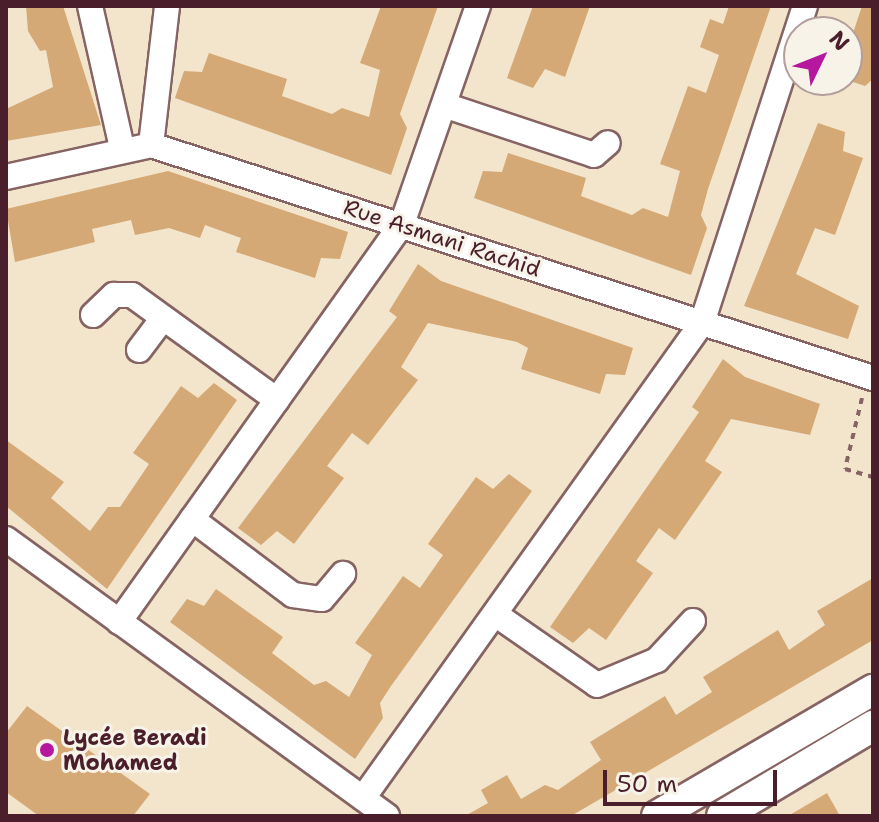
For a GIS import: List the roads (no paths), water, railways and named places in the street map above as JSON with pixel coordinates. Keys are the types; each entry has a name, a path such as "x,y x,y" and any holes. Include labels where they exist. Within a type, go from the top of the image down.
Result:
{"main road":[{"path":"657,816 873,690"},
{"path":"722,816 873,726"}],"street":[{"path":"90,6 122,148"},
{"path":"151,145 167,6"},
{"path":"119,622 402,224 478,6"},
{"path":"363,798 702,323 805,6"},
{"path":"444,105 594,155 608,143"},
{"name":"Rue Asmani Rachid","path":"6,177 122,148 151,145 870,377"},
{"path":"93,315 123,294 163,318 277,400"},
{"path":"139,350 163,318"},
{"path":"192,519 293,595 322,599 343,574"},
{"path":"6,539 387,816"},
{"path":"495,614 597,685 657,660 693,621"}],"place":[{"name":"Lycée Beradi Mohamed","path":"47,750"}]}
